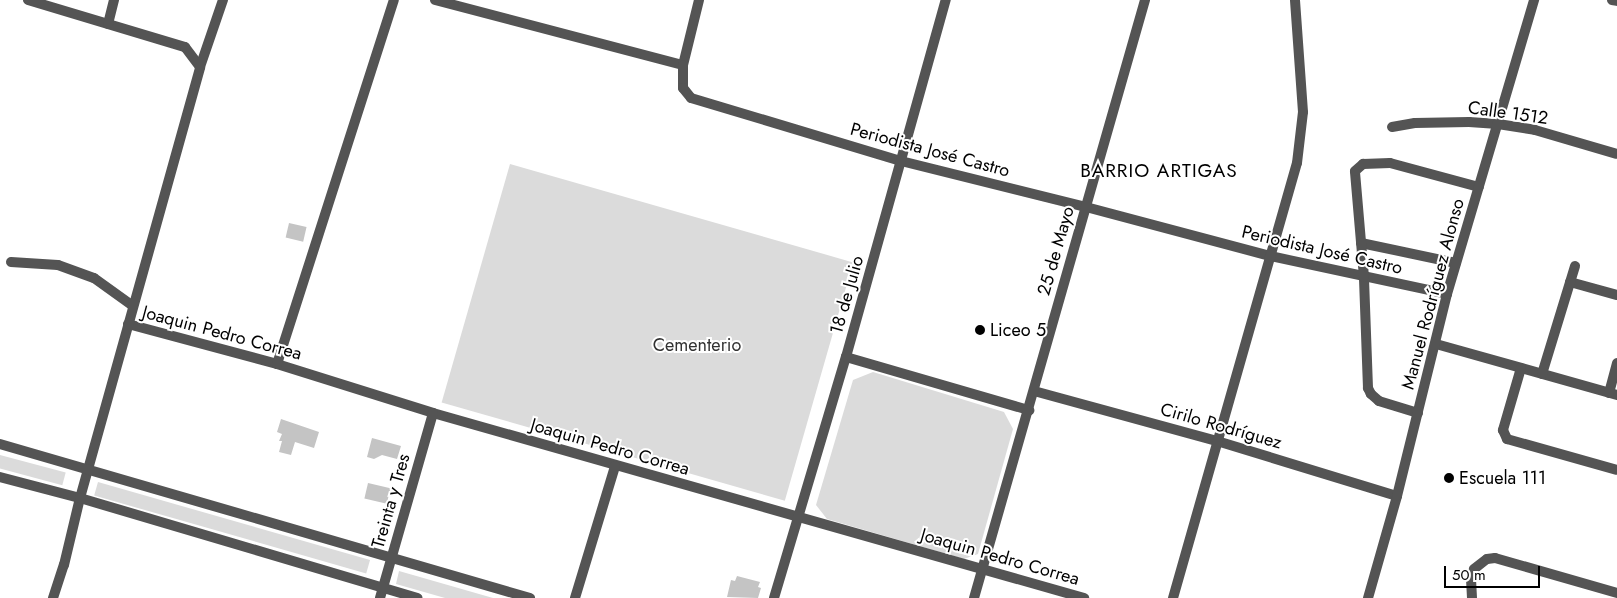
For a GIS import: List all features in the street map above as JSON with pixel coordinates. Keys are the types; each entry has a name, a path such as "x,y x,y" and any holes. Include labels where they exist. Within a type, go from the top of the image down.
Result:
{"street":[{"path":"28,0 185,47 200,67"},
{"path":"108,24 114,0"},
{"path":"53,598 64,565 80,498 90,469 128,324 200,67 223,0"},
{"path":"277,364 394,0"},
{"path":"434,0 683,65"},
{"name":"Periodista José Castro","path":"699,0 683,65 683,88 691,98 901,161 1086,207 1270,256 1447,294"},
{"name":"18 de Julio","path":"774,598 846,356 946,0"},
{"name":"25 de Mayo","path":"974,598 1145,0"},
{"path":"1173,598 1270,256 1290,193 1302,136 1303,112 1295,0"},
{"name":"Manuel Rodríguez Alonso","path":"1368,598 1397,496 1447,294 1534,0"},
{"path":"1612,0 1617,1"},
{"name":"Calle 1512","path":"1392,127 1415,123 1469,122 1498,124 1535,130 1617,154"},
{"path":"1418,413 1379,401 1371,394 1368,388 1364,277 1355,171 1363,164 1390,163 1479,186"},
{"path":"1361,243 1456,263"},
{"name":"Joaquin Pedro Correa","path":"11,262 58,265 67,268 94,278 133,306"},
{"path":"1542,374 1575,266"},
{"path":"1570,282 1617,295"},
{"name":"Joaquin Pedro Correa","path":"128,324 277,364 433,414 1084,598"},
{"path":"1436,344 1613,394 1617,363"},
{"path":"846,356 1029,410"},
{"path":"1521,368 1503,430 1507,439 1617,470"},
{"name":"Cirilo Rodríguez","path":"1034,391 1218,441 1397,496"},
{"name":"Treinta y Tres","path":"382,593 433,414"},
{"path":"0,444 530,598"},
{"path":"575,598 615,466"},
{"path":"0,477 80,498 382,593 417,598"},
{"path":"1472,598 1470,578 1474,569 1488,559 1504,560 1617,593"}],"green space":[{"name":"Cementerio","path":"510,164 853,262 785,501 442,402"},
{"path":"873,372 1004,412 1013,429 978,554 964,559 827,519 816,505 853,380"},
{"path":"0,455 66,473 62,485 0,468"},
{"path":"98,482 370,560 366,573 94,495"},
{"path":"399,571 493,598 445,598 396,584"}],"building":[{"path":"289,223 307,227 303,242 286,238"},
{"path":"220,332 232,335 230,341 219,338"},
{"path":"281,419 319,432 314,448 295,442 291,455 279,452 282,441 279,441 282,434 277,432"},
{"path":"372,438 401,446 397,459 382,455 374,459 367,457"},
{"path":"368,483 390,488 387,504 364,499"},
{"path":"737,576 760,582 758,587 761,588 758,598 727,597 731,580 735,581"}],"place":[{"name":"Liceo 5","path":"980,330"},
{"name":"Escuela 111","path":"1449,478"}],"district":[{"name":"BARRIO ARTIGAS","path":"1159,171"}]}
